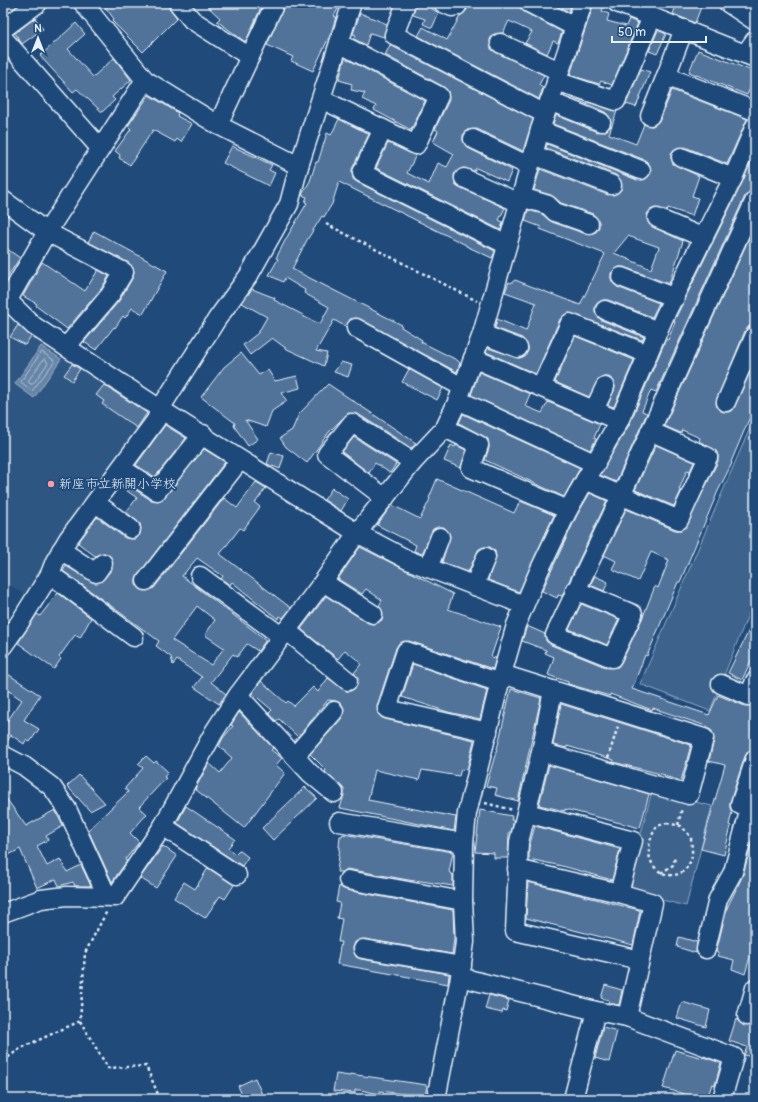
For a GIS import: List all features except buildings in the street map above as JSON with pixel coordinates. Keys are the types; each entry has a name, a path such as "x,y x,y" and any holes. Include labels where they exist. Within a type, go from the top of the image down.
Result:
{"street":[{"path":"3,29 38,3"},
{"path":"83,3 145,80 218,125 299,166"},
{"path":"178,3 192,20 250,57"},
{"path":"218,125 275,3"},
{"path":"3,646 50,574 55,560 61,550 156,420 160,409 217,319 249,275 289,204 299,166 352,3"},
{"path":"406,3 394,35 545,115 641,170"},
{"path":"443,3 452,7 457,6 458,3"},
{"path":"529,3 573,26"},
{"path":"111,896 163,826 214,732 238,695 323,582 357,533 412,462 445,428 460,394 482,334 545,115 573,26 582,3"},
{"path":"617,3 750,56 755,40"},
{"path":"728,3 755,22"},
{"path":"500,42 558,76 616,102 652,17"},
{"path":"650,116 684,29"},
{"path":"3,38 100,148"},
{"path":"321,99 416,145 439,96 339,43"},
{"path":"666,76 755,111"},
{"path":"145,80 5,298 34,326 160,409 203,434 240,460 357,533 408,560 524,605"},
{"path":"545,115 601,122"},
{"path":"436,1099 461,971 465,942 463,901 464,843 467,814 501,679 524,605 568,510 596,464 619,421 658,331 734,178 755,126"},
{"path":"383,129 362,173 507,245"},
{"path":"473,139 532,160 612,185"},
{"path":"680,157 734,178"},
{"path":"464,178 520,200 548,205 555,212 589,224"},
{"path":"3,200 47,232 124,272 110,295 66,347"},
{"path":"575,590 633,614 612,658 554,635 575,590 621,496 755,200"},
{"path":"657,218 704,238"},
{"path":"621,277 675,298"},
{"path":"605,310 658,331"},
{"path":"541,387 570,323 648,354"},
{"path":"356,328 460,394 596,464"},
{"path":"482,334 518,348"},
{"path":"726,402 755,335"},
{"path":"474,358 619,421"},
{"path":"594,410 605,388"},
{"path":"385,498 327,454 352,423 412,462"},
{"path":"445,428 479,445 471,468 568,510"},
{"path":"585,480 679,520 708,458 650,431"},
{"path":"121,468 157,491 203,434"},
{"path":"146,581 240,460"},
{"path":"96,503 131,529"},
{"path":"428,568 440,537"},
{"path":"61,550 96,573 103,563"},
{"path":"474,586 486,557"},
{"path":"50,574 134,637"},
{"path":"200,576 284,633 348,680"},
{"path":"323,582 373,614"},
{"path":"488,732 388,709 406,652 501,679 553,690 704,738 689,795 541,752"},
{"path":"721,684 749,696 754,687"},
{"path":"553,690 541,752 519,842 515,931 640,960"},
{"path":"238,695 310,772 334,793"},
{"path":"295,756 334,711"},
{"path":"3,755 24,766 52,787 67,809 111,896"},
{"path":"706,949 718,899 733,872 753,809 740,805 755,759"},
{"path":"527,813 633,842 619,893"},
{"path":"339,822 464,843"},
{"path":"163,826 237,874"},
{"path":"517,869 619,893 653,903 627,1018"},
{"path":"348,880 463,901"},
{"path":"3,913 41,899 66,896 111,896"},
{"path":"363,949 461,971 596,1011 627,1018 734,1057 722,1099"},
{"path":"747,1016 755,988"},
{"path":"572,1099 596,1011"}],"path":[{"path":"326,224 489,307"},
{"path":"604,770 622,712"},
{"path":"471,800 527,813"},
{"path":"667,823 681,826 691,837 691,860 687,868 680,873 661,874 651,864 648,848 650,838 656,826 667,823"},
{"path":"661,874 673,865 675,858"},
{"path":"111,896 85,953 80,1021 108,1068 146,1066 160,1099"},
{"path":"3,1061 21,1048 80,1021"}],"shaded area":[{"name":"新座市立新開小学校","path":"3,305 150,406 151,414 27,596 3,581"},
{"path":"755,416 755,597 710,711 640,684"},
{"path":"652,791 712,806 686,906 626,891"}],"water":[{"path":"41,346 61,359 34,398 15,384"}],"place":[{"name":"新座市立新開小学校","path":"51,484"}]}
